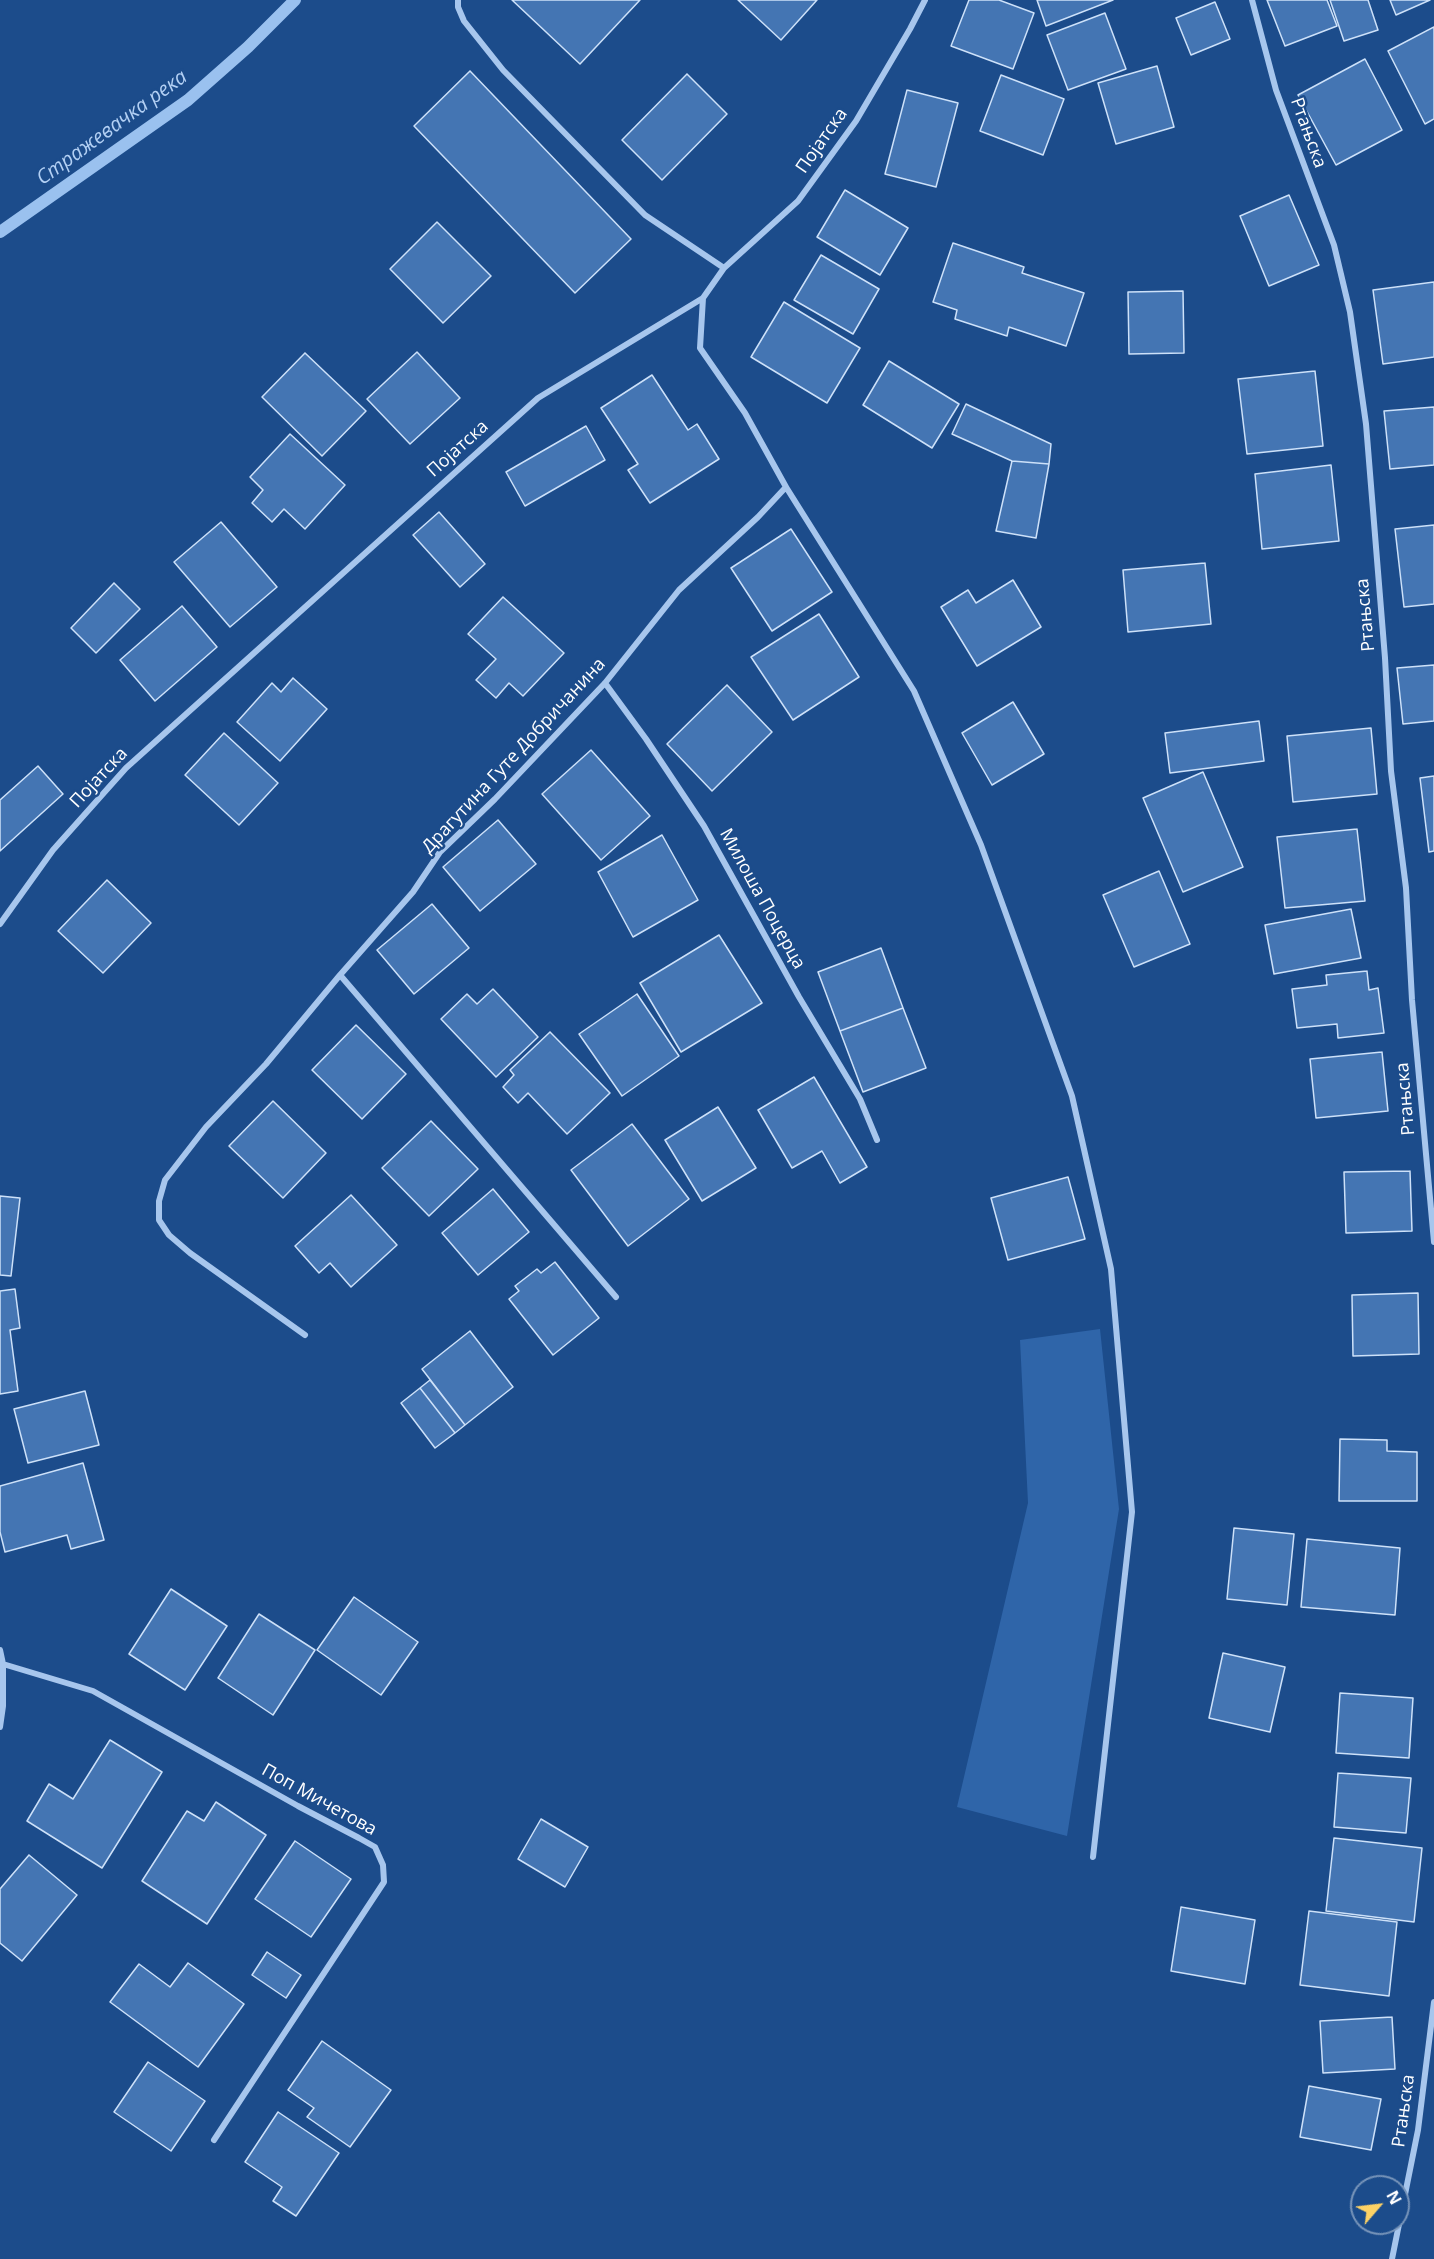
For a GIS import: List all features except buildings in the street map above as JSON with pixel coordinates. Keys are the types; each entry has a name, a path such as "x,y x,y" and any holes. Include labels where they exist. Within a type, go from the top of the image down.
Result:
{"street":[{"path":"459,0 458,7 464,21 502,70 645,215 724,268"},
{"name":"Појатска","path":"0,924 53,850 126,768 538,398 703,298 724,268 798,201 856,121 925,0"},
{"name":"Ртањска","path":"1252,0 1276,90 1334,245 1350,312 1366,424 1385,658 1391,771 1406,888 1412,1000 1434,1242"},
{"path":"703,298 700,348 745,413 786,487 914,692 981,845 1072,1096 1109,1257 1132,1512 1094,1857"},
{"name":"Драгутина Гуте Добричанина","path":"305,1335 190,1253 169,1235 159,1220 159,1201 165,1180 206,1127 266,1064 413,892 440,852 495,799 605,682 679,590 758,517 786,487"},
{"name":"Милоша Поцерца","path":"605,682 704,826 799,997 860,1100 877,1140"},
{"path":"340,975 616,1298"},
{"path":"0,1650 3,1664 3,1706 0,1727"},
{"name":"Поп Мичетова","path":"3,1664 93,1691 375,1847 383,1865 384,1882 214,2140"},
{"name":"Ртањска","path":"1392,2259 1418,2130 1434,2002"}],"shaded area":[{"path":"1100,1329 1119,1509 1067,1836 957,1807 1028,1503 1020,1340"}],"waterway":[{"name":"Стражевачка река","path":"0,232 188,100 248,47 295,0"}]}
